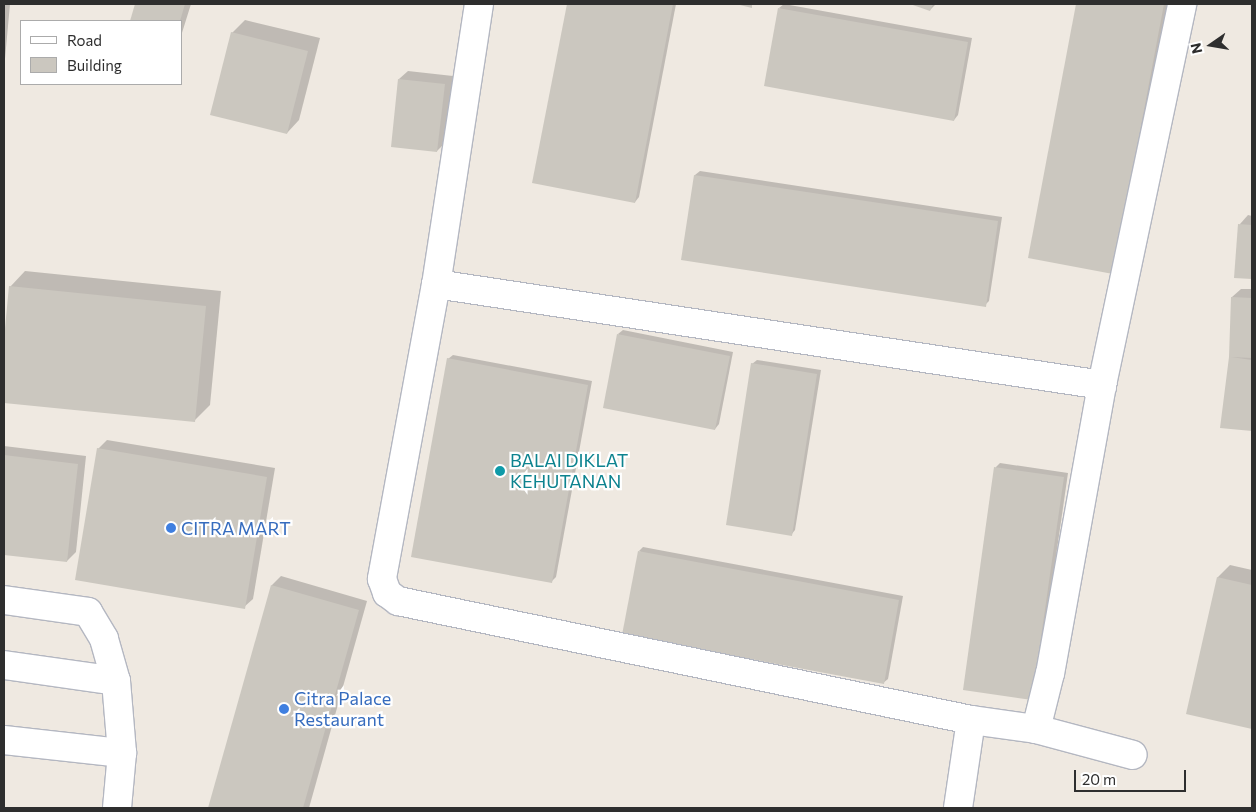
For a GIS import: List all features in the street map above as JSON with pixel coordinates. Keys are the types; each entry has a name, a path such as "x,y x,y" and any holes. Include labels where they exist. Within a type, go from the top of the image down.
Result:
{"lane":[{"path":"479,4 436,284 382,579 387,593 398,601 971,720 1036,729 1133,755"},
{"path":"1036,729 1050,673 1102,385 1182,4"},
{"path":"436,284 1102,385"},
{"path":"4,600 88,612 104,639 116,681 122,753 117,808"},
{"path":"4,665 116,681"},
{"path":"958,808 971,720"},
{"path":"4,740 122,753"}],"building":[{"path":"135,4 185,4 180,20 130,20"},
{"path":"567,4 673,4 635,203 532,183"},
{"path":"736,4 752,4 752,8"},
{"path":"910,4 933,4 930,11"},
{"path":"1076,4 1164,4 1113,274 1028,258"},
{"path":"778,8 968,42 954,121 764,86"},
{"path":"231,32 308,51 287,134 210,115"},
{"path":"398,79 445,84 437,152 391,147"},
{"path":"694,175 998,221 986,307 681,260"},
{"path":"1238,224 1252,225 1252,279 1234,278"},
{"path":"9,286 206,306 195,422 4,403 4,339"},
{"path":"1231,297 1252,298 1252,358 1231,357 1252,360 1252,431 1220,428 1229,357"},
{"name":"BALAI DIKLAT KEHUTANAN","path":"617,334 730,356 715,430 603,408"},
{"name":"BALAI DIKLAT KEHUTANAN","path":"447,358 588,385 552,583 411,557"},
{"path":"751,363 817,374 792,536 726,525"},
{"name":"CITRA MART","path":"97,448 267,477 245,609 75,580"},
{"path":"4,455 78,464 67,562 4,555"},
{"path":"994,467 1064,477 1032,700 963,690"},
{"path":"638,551 899,600 884,684 622,635"},
{"path":"1217,577 1252,585 1252,729 1186,714"},
{"name":"Citra Palace Restaurant","path":"271,585 359,610 303,808 208,808"}],"place":[{"name":"BALAI DIKLAT KEHUTANAN","path":"500,471"},
{"name":"CITRA MART","path":"171,528"},
{"name":"Citra Palace Restaurant","path":"284,709"}]}
